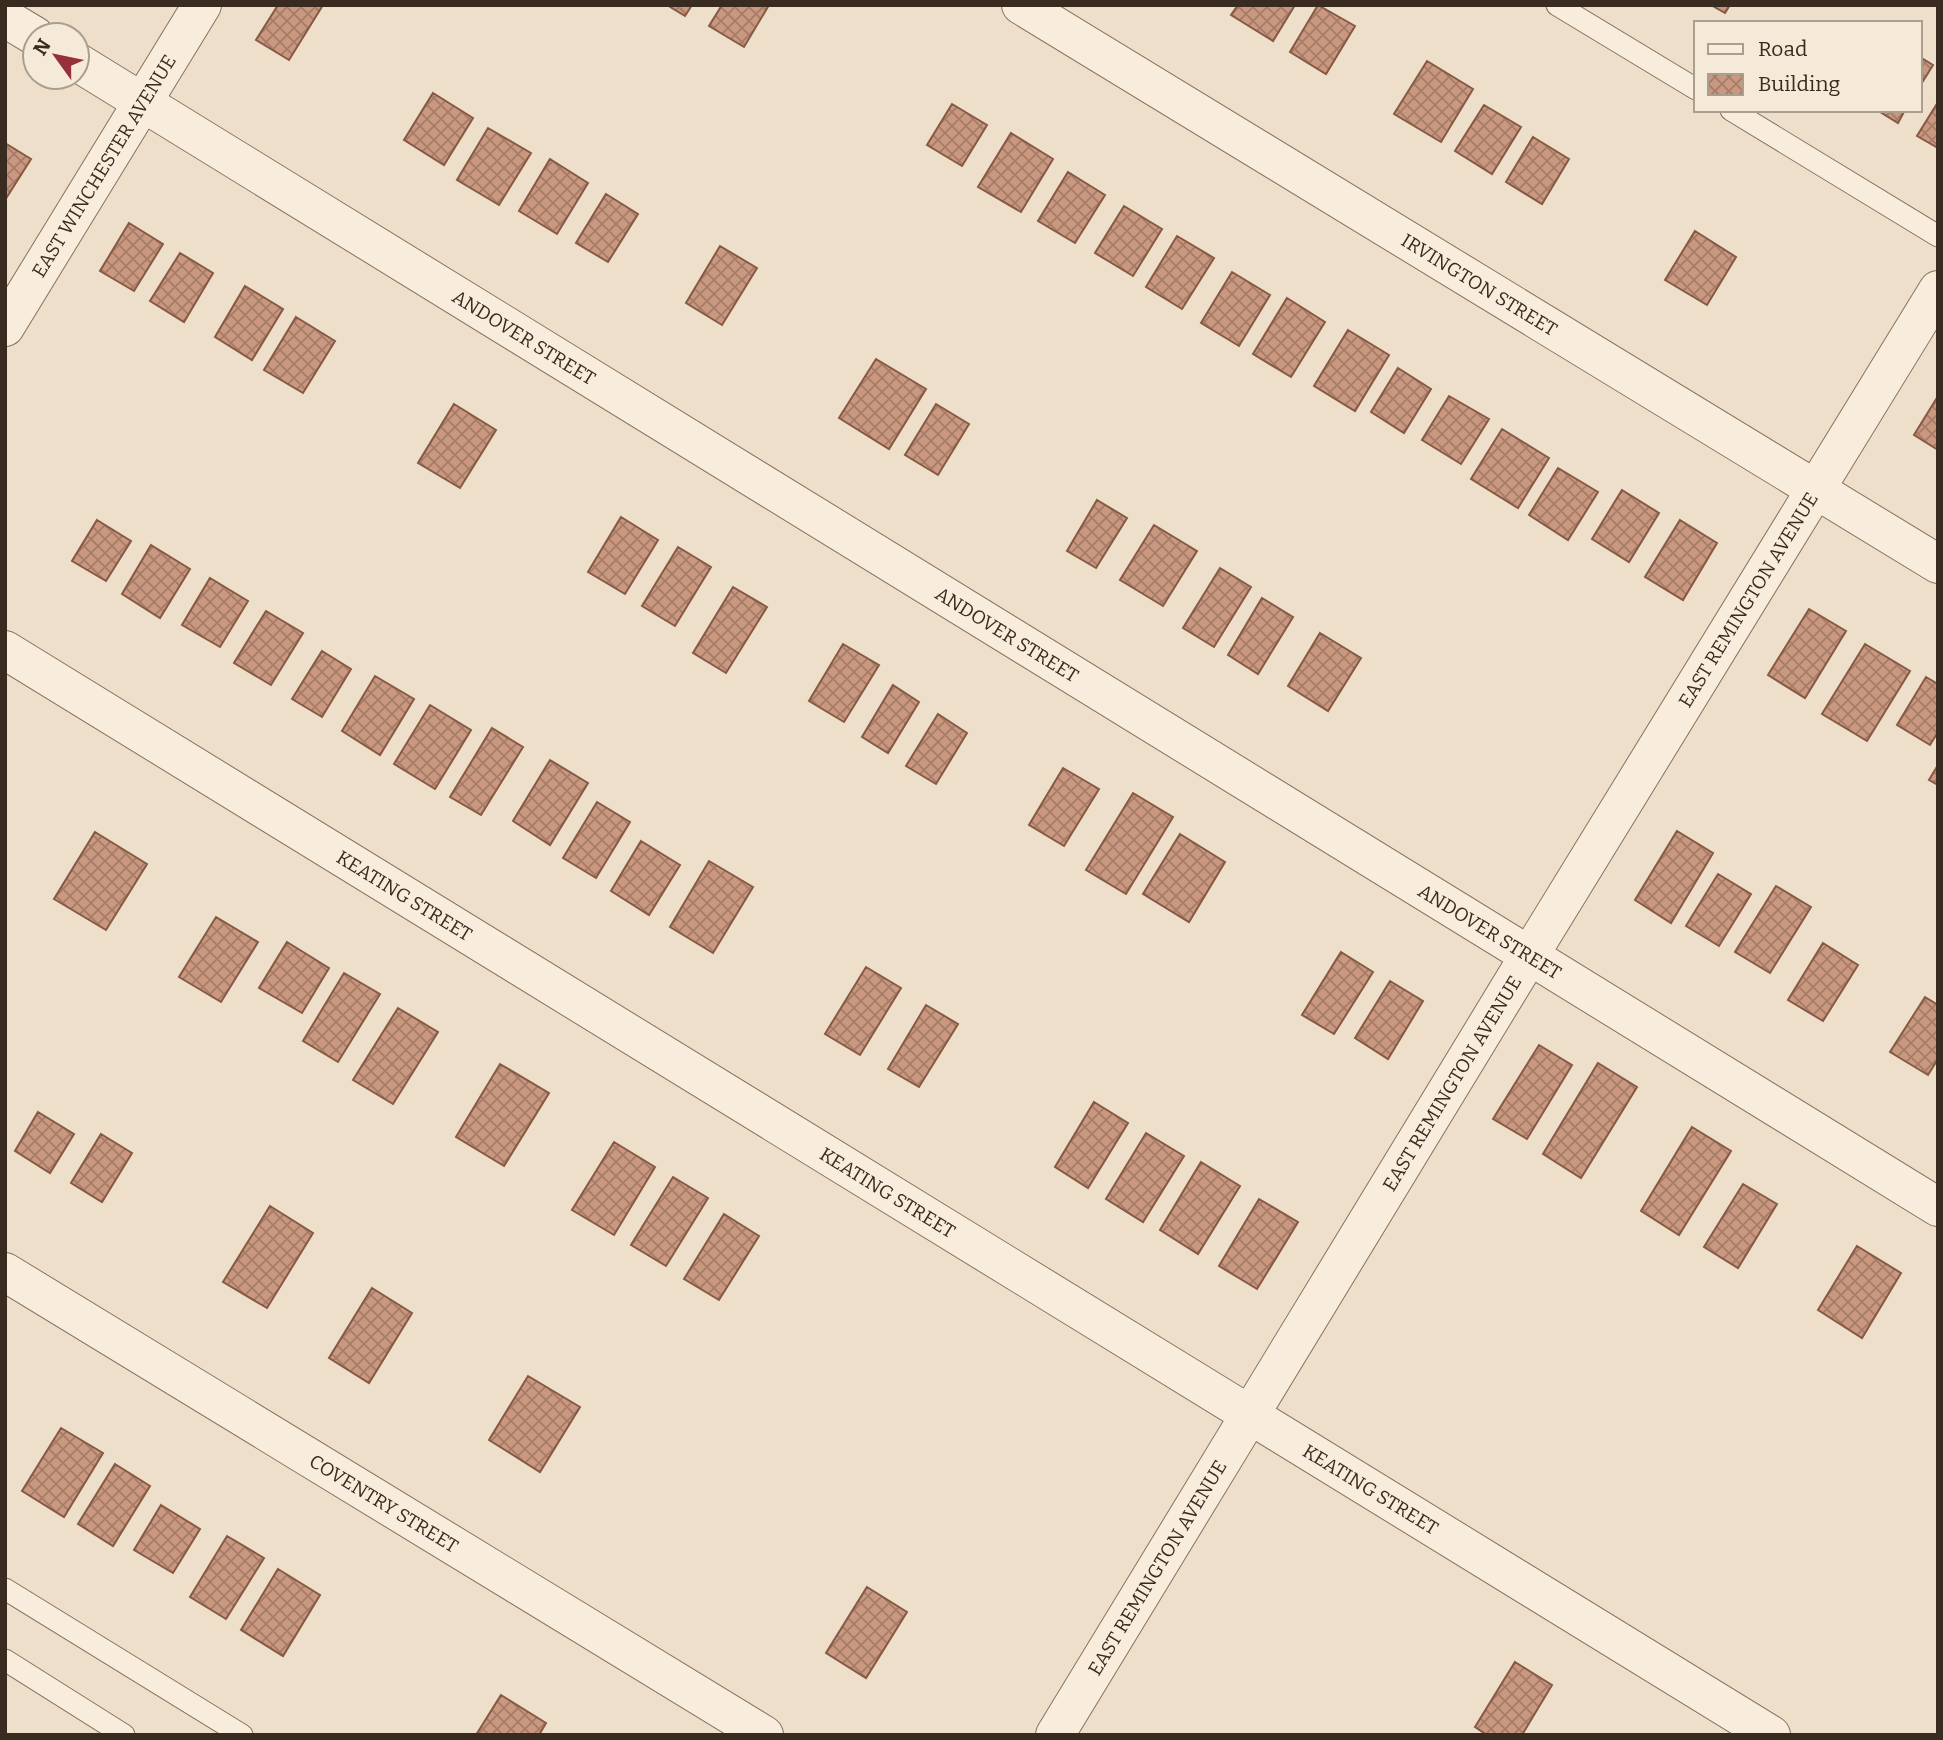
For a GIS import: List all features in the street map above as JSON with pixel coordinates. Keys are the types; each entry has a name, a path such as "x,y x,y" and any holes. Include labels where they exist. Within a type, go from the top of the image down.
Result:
{"street":[{"name":"EAST WINCHESTER AVENUE","path":"5,327 202,5"},
{"name":"IRVINGTON STREET","path":"1021,5 1938,564"},
{"path":"5,18 21,28"},
{"name":"ANDOVER STREET","path":"91,70 1938,1207"},
{"name":"EAST REMINGTON AVENUE","path":"1055,1735 1938,290"},
{"name":"KEATING STREET","path":"5,650 1771,1735"},
{"name":"COVENTRY STREET","path":"5,1272 764,1735"}],"lane":[{"path":"1557,5 1694,88"},
{"path":"1734,112 1938,236"},
{"path":"5,1590 242,1735"},
{"path":"5,1660 124,1735"}],"building":[{"path":"278,5 323,5 289,60 256,40"},
{"path":"667,5 692,5 685,16"},
{"path":"722,5 769,5 744,47 709,26"},
{"path":"1238,5 1295,5 1273,41 1231,15"},
{"path":"1318,5 1355,26 1326,74 1290,52"},
{"path":"1711,5 1730,5 1725,13"},
{"path":"1922,58 1933,65 1922,83"},
{"path":"1427,61 1473,89 1441,142 1394,114"},
{"path":"433,93 473,118 444,165 404,140"},
{"path":"1938,102 1938,148 1917,136"},
{"path":"952,104 987,125 962,166 927,145"},
{"path":"1484,105 1521,127 1492,174 1455,151"},
{"path":"1880,112 1904,112 1898,123"},
{"path":"488,128 531,153 499,205 457,180"},
{"path":"1011,133 1053,159 1021,212 978,187"},
{"path":"1533,137 1569,159 1542,204 1506,182"},
{"path":"5,143 31,159 5,200"},
{"path":"550,159 588,183 557,234 519,211"},
{"path":"1068,172 1105,195 1075,243 1038,221"},
{"path":"606,194 638,214 608,262 576,243"},
{"path":"1124,206 1162,229 1133,276 1095,253"},
{"path":"129,223 163,244 134,291 100,271"},
{"path":"1695,231 1736,257 1707,305 1665,280"},
{"path":"1177,236 1214,258 1182,309 1146,287"},
{"path":"720,246 757,268 722,325 686,303"},
{"path":"180,253 213,273 184,322 150,301"},
{"path":"1232,272 1270,295 1239,346 1201,323"},
{"path":"245,286 283,309 252,360 215,337"},
{"path":"1287,298 1325,322 1291,377 1253,354"},
{"path":"296,317 335,341 303,393 264,370"},
{"path":"1348,330 1389,355 1355,411 1314,386"},
{"path":"876,359 926,389 889,449 839,418"},
{"path":"1398,368 1431,389 1404,433 1371,412"},
{"path":"1449,396 1489,419 1461,464 1422,440"},
{"path":"1938,396 1938,450 1914,435"},
{"path":"454,404 496,430 460,488 418,463"},
{"path":"936,404 969,424 938,475 905,455"},
{"path":"1502,429 1549,458 1518,508 1471,479"},
{"path":"1558,468 1598,492 1568,540 1529,515"},
{"path":"1622,490 1659,513 1629,562 1592,539"},
{"path":"1097,500 1127,518 1096,568 1067,551"},
{"path":"621,517 658,540 625,594 588,572"},
{"path":"97,520 131,541 106,581 72,561"},
{"path":"1680,520 1717,543 1683,600 1645,577"},
{"path":"1154,525 1197,551 1163,606 1120,580"},
{"path":"151,545 190,569 160,618 122,594"},
{"path":"678,547 711,567 675,626 642,606"},
{"path":"1220,568 1251,587 1214,647 1183,628"},
{"path":"210,578 248,601 220,647 182,625"},
{"path":"733,587 767,607 726,673 693,653"},
{"path":"1262,598 1293,617 1258,674 1228,655"},
{"path":"1809,609 1846,631 1805,698 1768,675"},
{"path":"266,611 303,633 271,685 234,663"},
{"path":"1320,633 1361,658 1328,711 1288,686"},
{"path":"843,644 879,665 844,722 809,701"},
{"path":"1865,644 1910,671 1867,741 1822,714"},
{"path":"322,651 351,669 322,717 292,699"},
{"path":"375,676 414,699 380,755 342,731"},
{"path":"1926,677 1938,684 1938,732 1930,745 1897,725"},
{"path":"893,685 919,702 888,753 862,737"},
{"path":"430,705 471,730 435,789 394,764"},
{"path":"938,714 967,733 936,784 906,766"},
{"path":"492,728 523,747 481,815 450,797"},
{"path":"550,760 588,783 550,845 513,821"},
{"path":"1938,765 1938,785 1929,780"},
{"path":"1063,768 1099,789 1064,846 1029,825"},
{"path":"1133,793 1173,817 1126,894 1086,870"},
{"path":"597,802 630,822 596,878 563,858"},
{"path":"1677,831 1713,853 1671,923 1635,900"},
{"path":"95,832 147,864 106,930 54,899"},
{"path":"1180,834 1225,862 1189,922 1143,894"},
{"path":"641,841 680,865 649,915 611,891"},
{"path":"709,861 753,887 713,953 670,927"},
{"path":"1718,874 1751,894 1719,946 1686,926"},
{"path":"1776,886 1811,907 1770,973 1735,952"},
{"path":"216,917 258,942 221,1002 179,977"},
{"path":"287,942 329,968 302,1013 259,988"},
{"path":"1823,943 1858,965 1823,1021 1788,1000"},
{"path":"1341,952 1373,972 1334,1034 1302,1015"},
{"path":"866,967 901,988 860,1055 825,1034"},
{"path":"344,973 380,994 338,1062 303,1041"},
{"path":"1390,981 1423,1001 1388,1059 1355,1038"},
{"path":"1925,997 1938,1005 1938,1059 1928,1075 1890,1052"},
{"path":"926,1005 958,1024 919,1087 888,1069"},
{"path":"398,1008 438,1032 393,1104 353,1080"},
{"path":"1539,1045 1572,1065 1527,1139 1493,1119"},
{"path":"1598,1063 1637,1087 1581,1178 1543,1154"},
{"path":"500,1064 549,1093 504,1166 456,1137"},
{"path":"1094,1102 1128,1123 1088,1188 1055,1167"},
{"path":"38,1112 74,1134 50,1173 15,1151"},
{"path":"1692,1127 1731,1151 1679,1235 1641,1211"},
{"path":"1146,1133 1184,1156 1143,1222 1106,1199"},
{"path":"101,1134 132,1153 102,1202 71,1183"},
{"path":"614,1142 655,1167 614,1235 572,1210"},
{"path":"1201,1162 1240,1186 1198,1254 1160,1230"},
{"path":"673,1177 708,1198 666,1266 631,1245"},
{"path":"1743,1184 1777,1204 1738,1268 1704,1247"},
{"path":"1259,1199 1298,1222 1257,1289 1219,1266"},
{"path":"270,1206 313,1233 267,1308 223,1282"},
{"path":"724,1214 759,1236 719,1300 684,1279"},
{"path":"1857,1246 1901,1273 1862,1338 1818,1310"},
{"path":"372,1288 412,1313 369,1383 329,1358"},
{"path":"528,1376 580,1407 540,1472 489,1440"},
{"path":"61,1428 103,1453 64,1517 22,1491"},
{"path":"115,1464 150,1486 113,1546 78,1524"},
{"path":"161,1505 200,1529 173,1573 134,1550"},
{"path":"227,1536 264,1558 226,1619 190,1597"},
{"path":"278,1569 320,1595 283,1656 241,1630"},
{"path":"867,1587 907,1612 866,1678 826,1653"},
{"path":"1515,1662 1552,1685 1522,1735 1487,1735 1475,1727"},
{"path":"501,1695 546,1723 539,1735 476,1735"}]}
